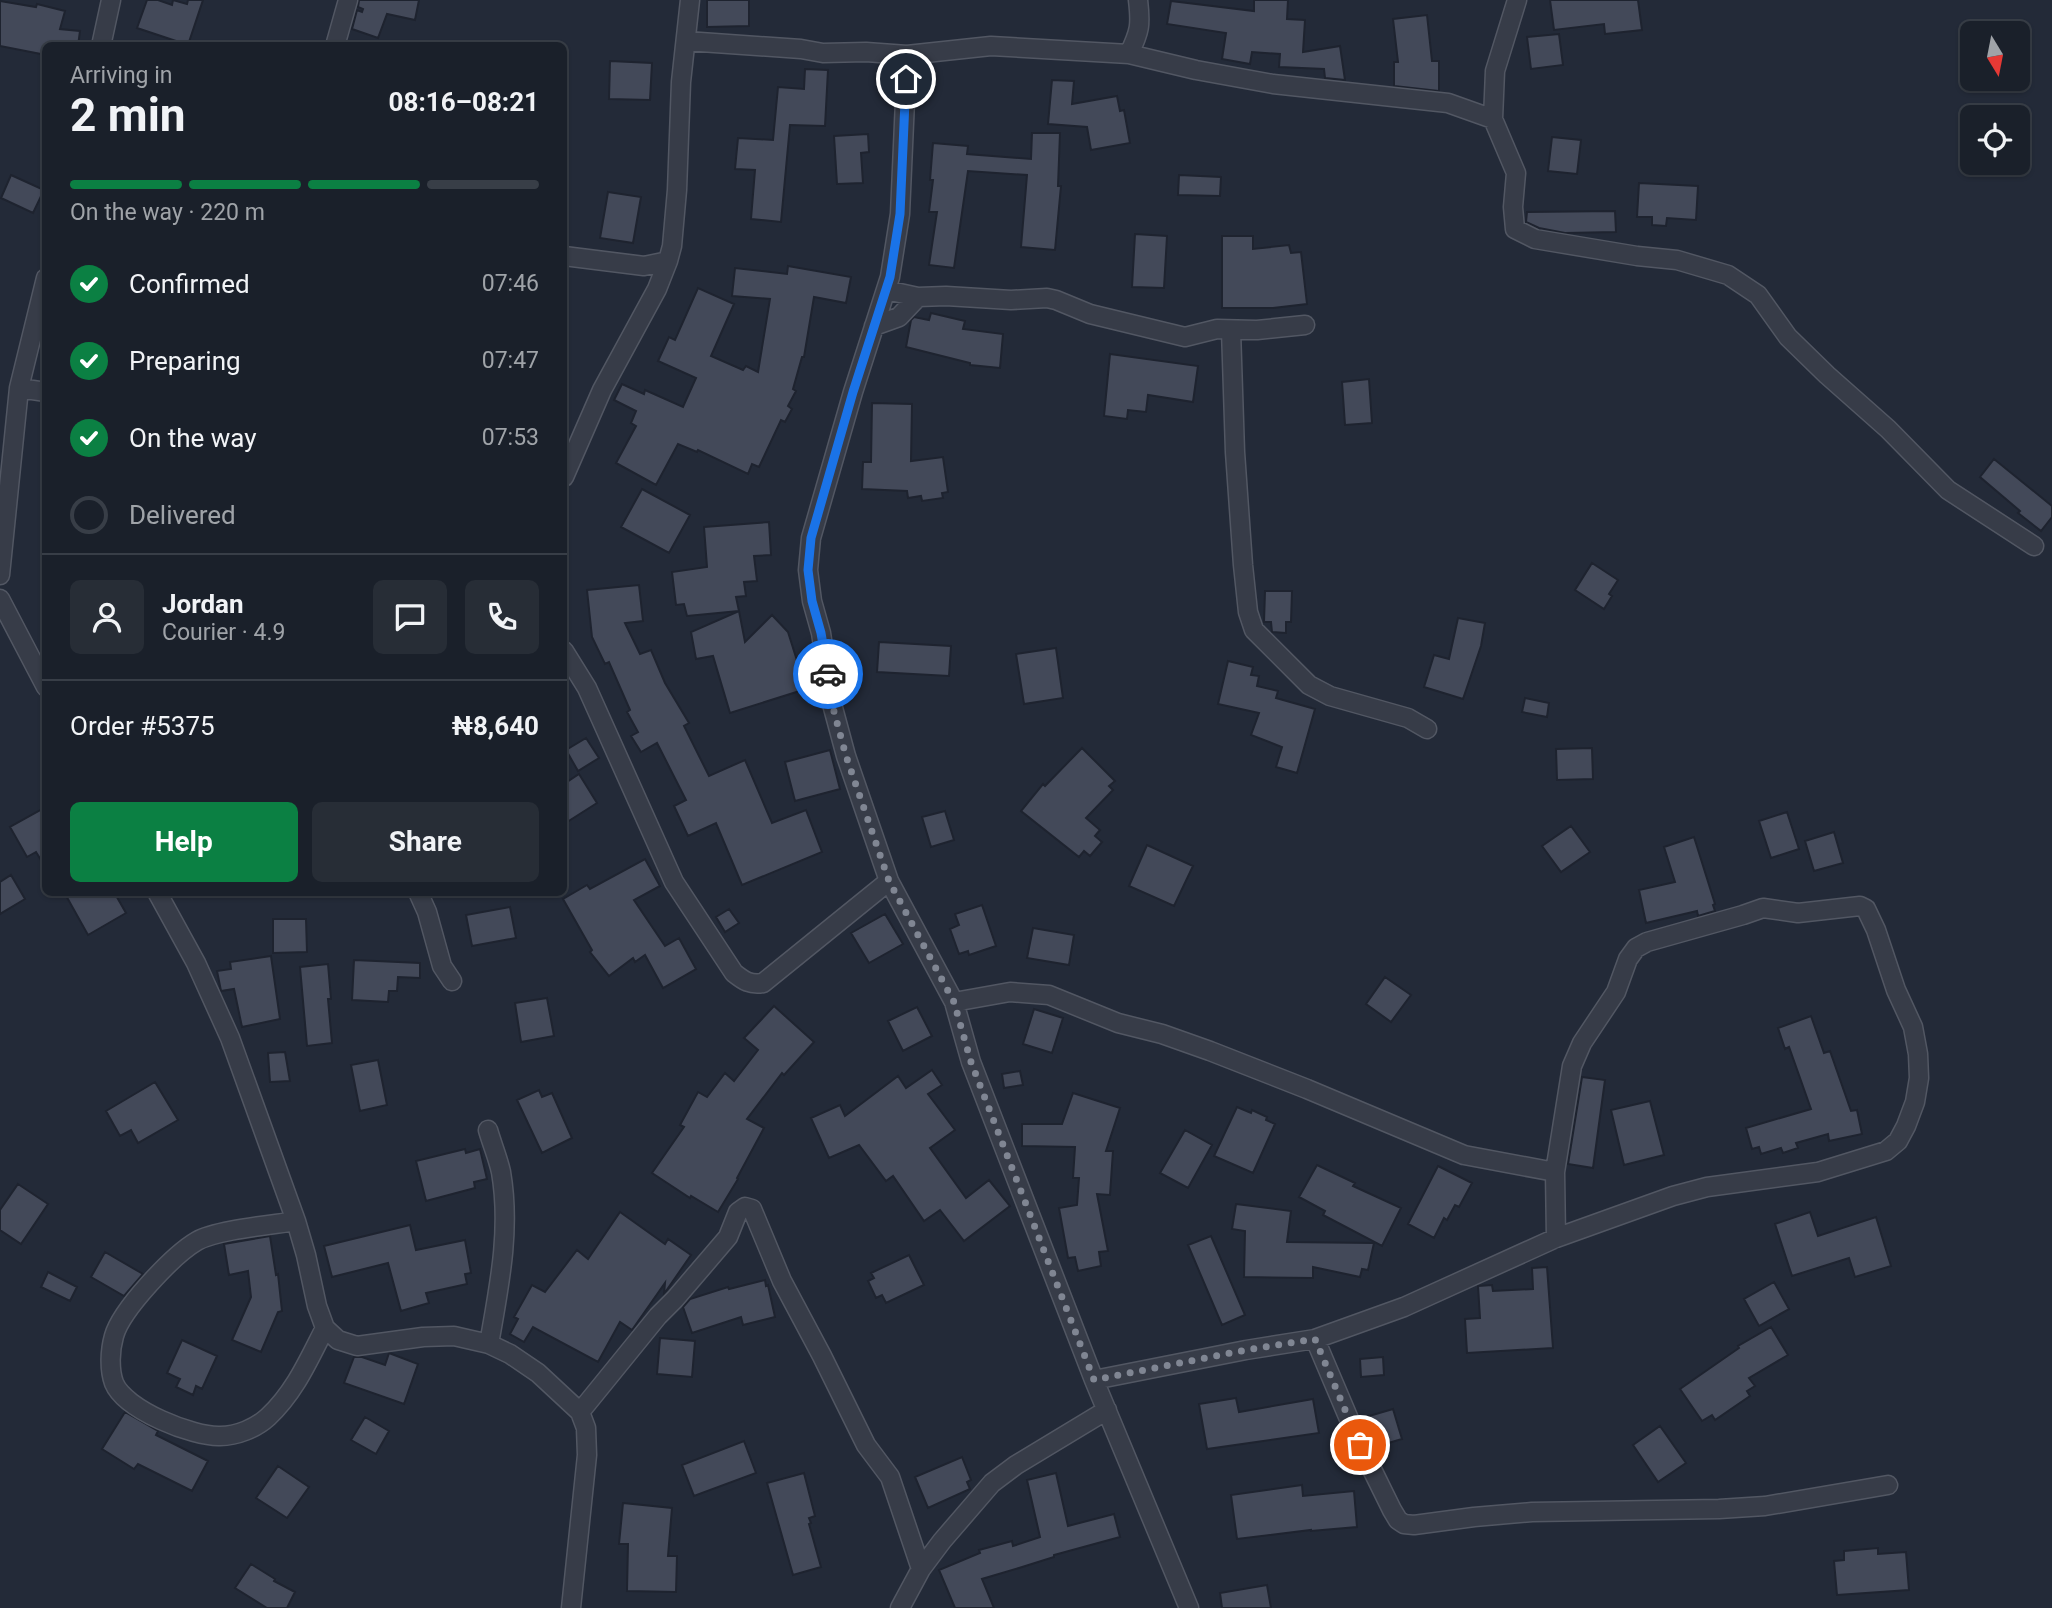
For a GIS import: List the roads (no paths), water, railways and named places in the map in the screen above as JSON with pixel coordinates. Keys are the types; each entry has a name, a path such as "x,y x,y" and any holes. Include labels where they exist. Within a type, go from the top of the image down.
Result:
{"street":[{"path":"102,42 111,0"},
{"path":"336,42 348,0"},
{"path":"567,470 602,390 657,289 672,246 681,82 690,0"},
{"path":"1129,54 1139,34 1138,0"},
{"path":"1517,0 1495,71 1493,120 1516,173 1513,207 1516,229 1535,239 1677,260 1728,275 1758,295 1788,337 1888,429 1948,489 2034,545"},
{"path":"685,41 823,53 907,55 991,46 1129,54 1273,84 1448,103 1493,120"},
{"path":"907,55 900,214 890,277 811,538 808,570 812,601 821,633 832,704 846,756 889,881 954,1002 971,1062 1094,1380 1189,1608"},
{"path":"567,256 644,266 668,261"},
{"path":"644,266 657,289"},
{"path":"886,290 918,297 1011,300 1046,298 1090,314 1185,337 1216,329 1256,330 1305,325"},
{"path":"0,575 19,388 42,294"},
{"path":"874,326 899,317 918,297"},
{"path":"1231,330 1242,565 1248,612 1254,630 1309,685 1330,696 1408,718 1427,729"},
{"path":"19,388 42,391"},
{"path":"0,599 42,679"},
{"path":"567,656 587,688 674,882 734,973 744,982 754,985 763,983 889,881"},
{"path":"158,896 196,963 230,1038 296,1221 325,1328 338,1340 357,1346 423,1337 454,1336 489,1344 538,1373 580,1412 586,1428 587,1455 571,1608"},
{"path":"420,896 442,966 452,981"},
{"path":"1094,1380 1315,1339 1404,1307 1556,1238 1672,1196 1707,1187 1818,1171 1886,1151 1898,1141 1915,1102 1919,1078 1918,1054 1913,1027 1896,990 1866,909 1860,905 1798,913 1758,909 1636,947 1628,959 1616,992 1587,1034 1572,1066 1555,1172 1556,1238"},
{"path":"954,1002 1010,992 1049,995 1118,1023 1162,1034 1210,1051 1464,1155 1555,1172"},
{"path":"488,1130 500,1169 505,1210 504,1255 489,1344"},
{"path":"580,1412 658,1316 728,1237 738,1212 745,1207 752,1209 782,1281 866,1445 890,1478 921,1569"},
{"path":"296,1221 210,1235 197,1241 168,1266 123,1315 114,1335 111,1353 115,1384 137,1408 175,1426 218,1437 242,1433 267,1418 299,1380 325,1328"},
{"path":"1315,1339 1360,1445 1392,1510 1404,1524 1532,1512 1765,1506 1888,1485"},
{"path":"900,1608 921,1569 992,1483 1016,1465 1107,1410"}]}
